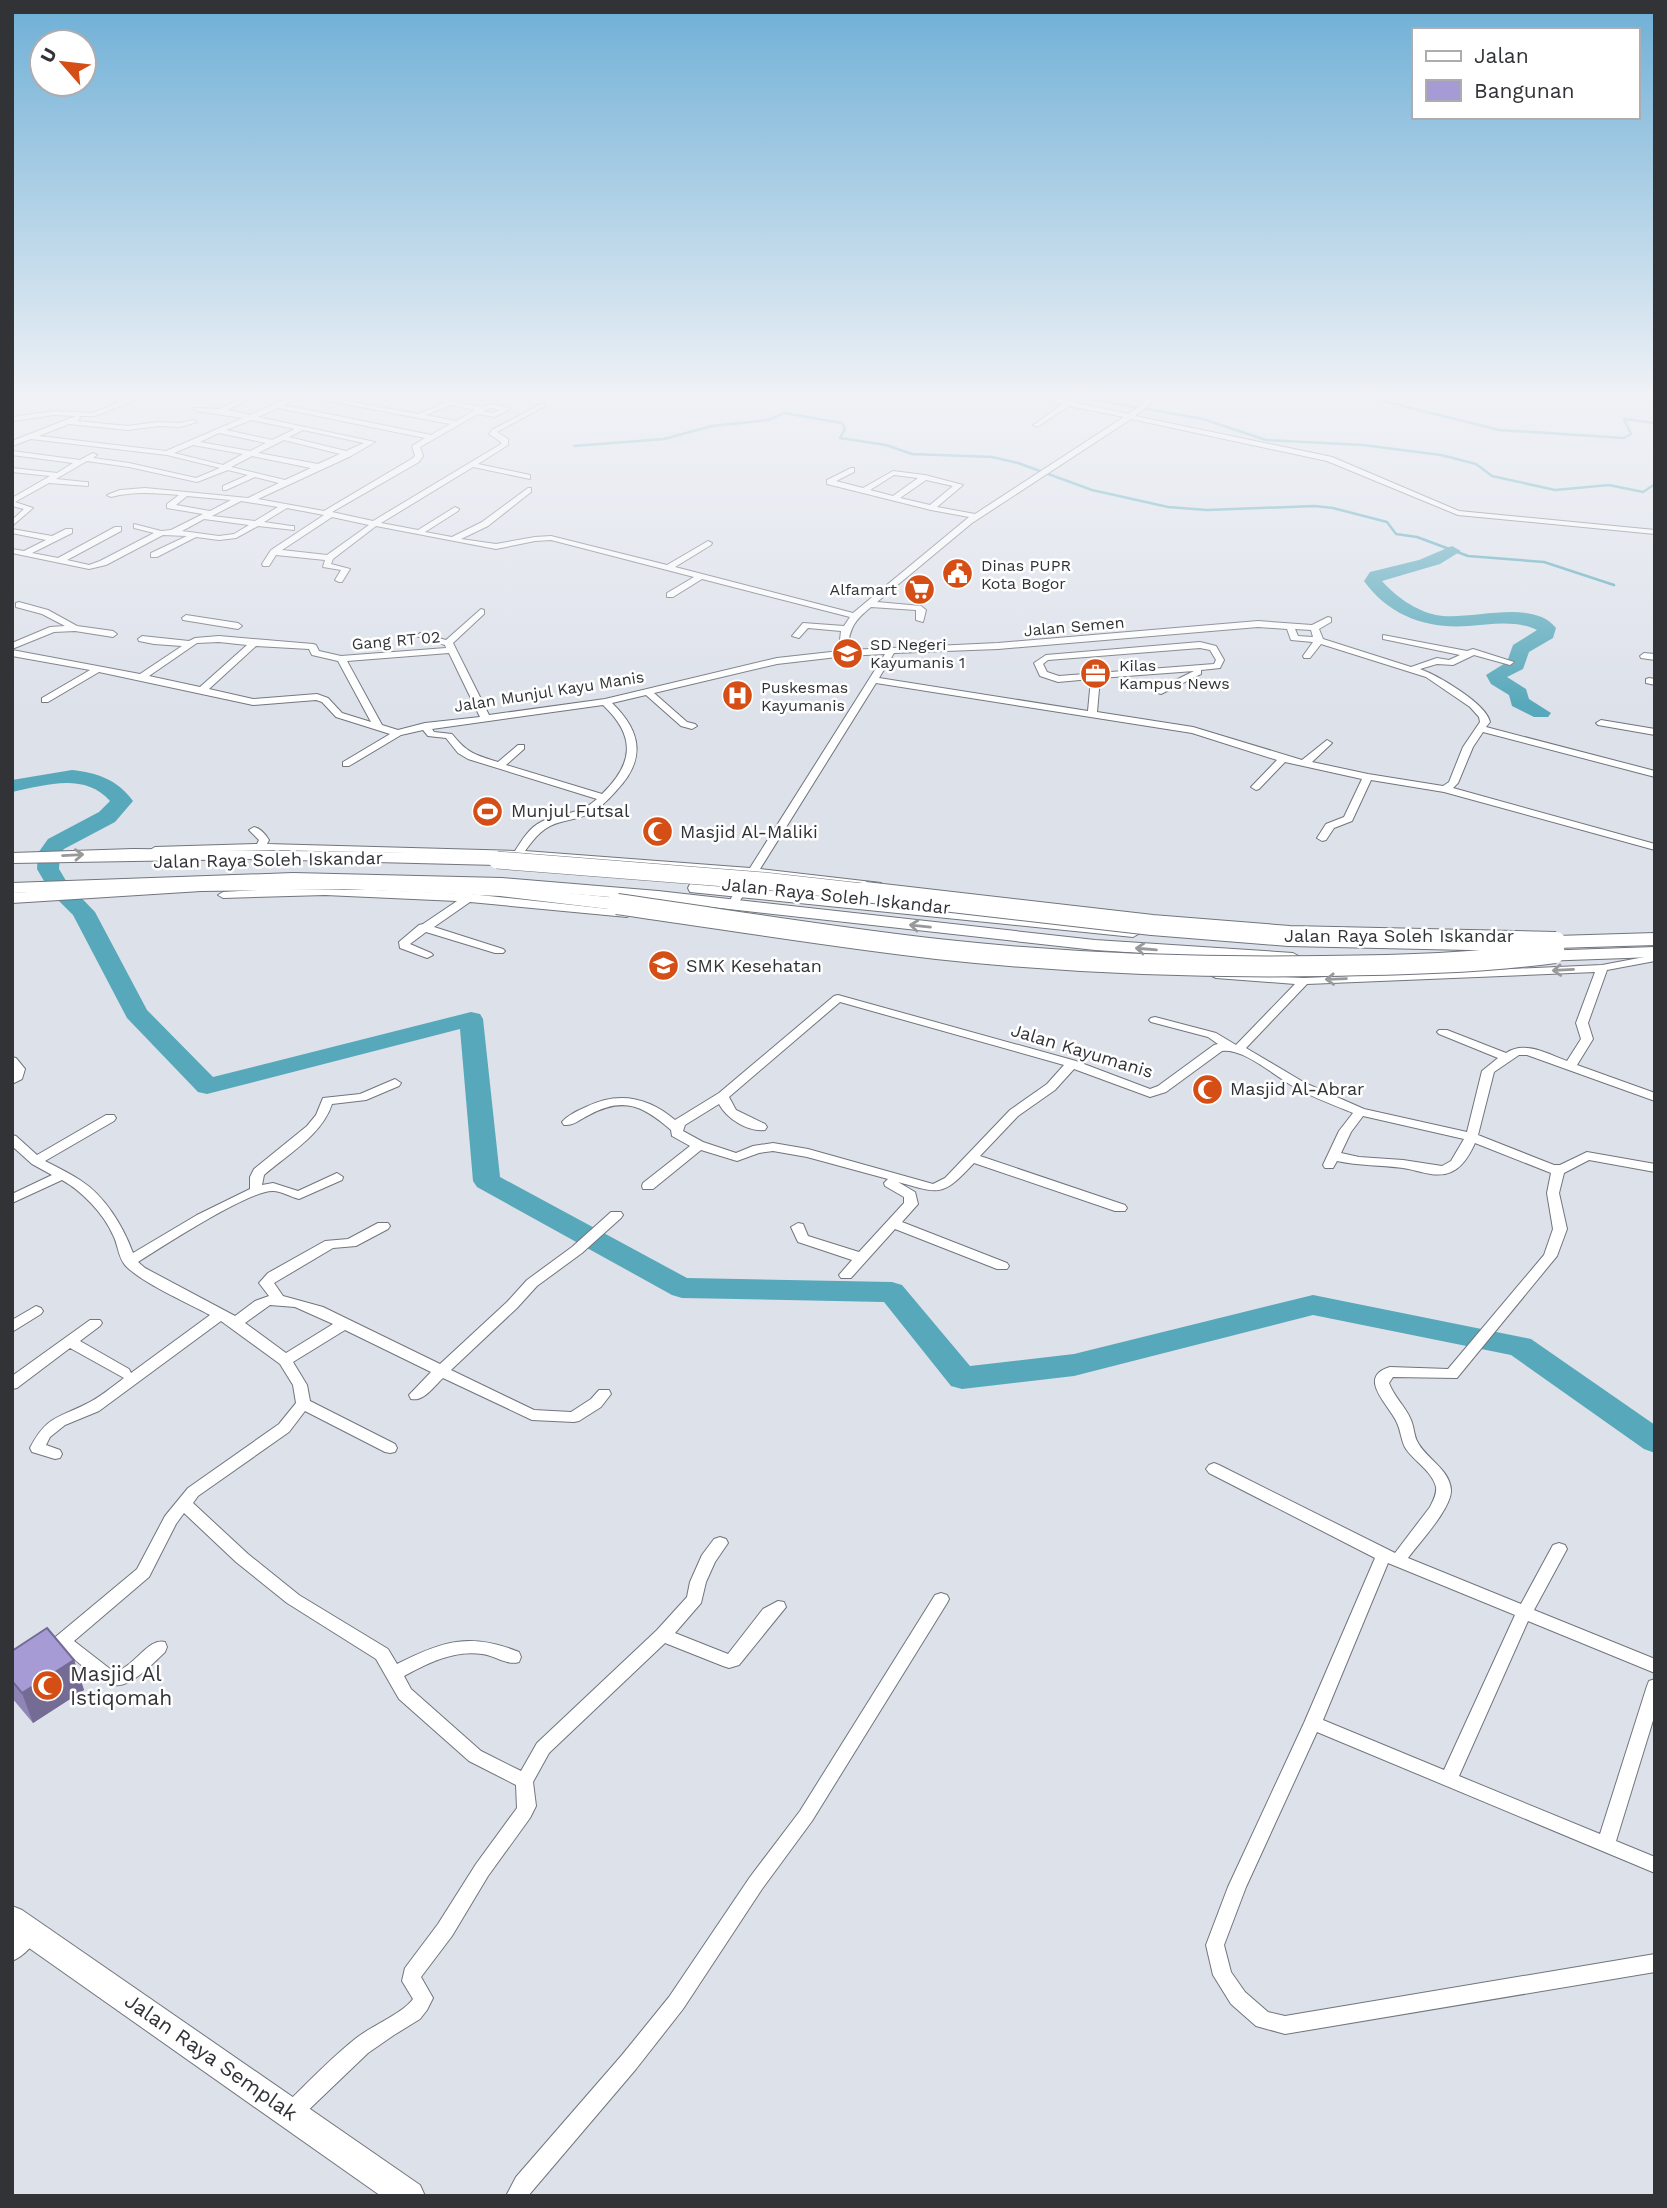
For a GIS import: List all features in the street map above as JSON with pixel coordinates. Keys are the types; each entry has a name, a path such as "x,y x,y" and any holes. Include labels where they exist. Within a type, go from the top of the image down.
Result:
{"highway":[{"path":"18,858 125,853 329,854 497,860 750,880 1152,925 1302,936 1655,949"},
{"path":"23,889 344,884 500,891 617,904 936,949 1093,962 1271,968 1506,960 1560,947 1655,938"},
{"path":"101,887 160,900 223,895"}],"main road":[{"name":"Jalan Raya Soleh Iskandar","path":"12,878 23,889 293,878 452,881 737,899 1190,938 1430,952 1655,949"},
{"name":"Jalan Raya Soleh Iskandar","path":"737,899 1095,945 1302,958 1655,938"},
{"name":"Jalan Raya Semplak","path":"19,1934 291,2113 409,2196"}],"street":[{"path":"178,500 168,509 291,528"},
{"path":"173,532 237,500"},
{"path":"249,500 377,522 495,547 534,537 551,538 855,616"},
{"path":"267,564 274,552 350,500"},
{"path":"339,580 346,569 326,565 330,558 377,522 412,500"},
{"path":"454,539 485,524 515,500"},
{"path":"897,500 972,518"},
{"path":"931,508 941,500"},
{"path":"846,653 843,648 846,629 855,616 972,518 999,500"},
{"path":"1427,500 1458,513 1655,532"},
{"path":"12,502 29,508 25,515 12,524"},
{"path":"137,526 161,533 227,538 259,523 285,506"},
{"path":"421,531 455,509"},
{"path":"59,561 118,529"},
{"path":"12,531 54,539"},
{"path":"24,554 69,531"},
{"path":"12,551 89,567 98,566 161,533"},
{"path":"154,555 195,534"},
{"path":"669,568 708,543"},
{"path":"274,552 330,558"},
{"path":"670,595 700,577"},
{"path":"869,604 921,609 920,620"},
{"path":"19,605 45,612 75,628"},
{"path":"450,646 481,612"},
{"path":"186,618 238,626"},
{"path":"1319,640 1314,628 1328,621"},
{"path":"142,677 216,623"},
{"name":"Jalan Semen","path":"846,653 998,646 1258,624 1314,628"},
{"path":"796,636 806,625 846,629"},
{"path":"1290,626 1294,638 1319,640 1436,678 1473,705 1485,719 1468,747 1453,783 1445,789"},
{"path":"12,646 48,629 75,628 113,634"},
{"path":"420,636 450,646 485,717"},
{"path":"1387,637 1468,654"},
{"path":"142,639 156,643 168,640 193,642 219,639 254,643 305,643 313,647 315,653 341,659 379,726"},
{"path":"1307,656 1319,640"},
{"path":"203,690 254,643"},
{"path":"1200,645 1213,648 1220,660 1217,666 1205,668 1096,676 1048,677 1043,674 1038,663 1046,658 1200,645"},
{"name":"Gang RT 02","path":"341,659 450,646"},
{"path":"737,899 891,652"},
{"path":"1411,669 1438,661 1450,663 1476,652 1510,662"},
{"path":"12,653 142,677 253,702 317,697 325,700 339,715 398,733"},
{"name":"Jalan Munjul Kayu Manis","path":"346,764 398,733 425,726 605,702 777,661 846,653"},
{"path":"1643,656 1655,657"},
{"path":"1161,691 1205,668"},
{"path":"45,700 96,670"},
{"path":"1092,713 1096,676"},
{"path":"874,680 1193,730 1283,760 1445,789 1655,847"},
{"path":"649,693 684,724 692,726"},
{"path":"519,852 538,828 551,821 581,814 604,798 629,767 634,750 627,724 605,702"},
{"path":"1601,723 1655,732"},
{"path":"425,726 431,734 449,736 461,751 471,757 604,798"},
{"path":"1481,729 1655,774"},
{"path":"1304,764 1327,744"},
{"path":"500,765 521,747"},
{"path":"1255,787 1283,760"},
{"path":"1322,838 1330,826 1349,819 1368,777"},
{"path":"254,830 264,840 261,847"},
{"path":"125,853 261,847 519,852 756,871 1049,906 1038,923"},
{"path":"223,895 278,891 470,897 640,916 1001,963 1304,981 1602,968 1655,958"},
{"path":"427,955 404,946 404,942 470,897"},
{"path":"423,927 499,951"},
{"path":"1302,958 1304,981"},
{"path":"1568,1066 1575,1061 1587,1039 1582,1023 1602,968"},
{"path":"1234,1048 1304,981"},
{"name":"Jalan Kayumanis","path":"723,1096 838,998 1072,1064 1150,1093 1162,1089 1218,1048 1234,1048"},
{"path":"1155,1020 1212,1035 1301,1086 1360,1112 1472,1137 1558,1170 1587,1156 1655,1168"},
{"path":"1443,1032 1506,1057"},
{"path":"1360,1112 1345,1132 1331,1160 1401,1164 1444,1170 1455,1165 1472,1137 1488,1071 1516,1051 1528,1051 1655,1097"},
{"path":"12,1061 19,1069 18,1076 12,1080"},
{"path":"568,1122 598,1105 631,1100 659,1111 676,1128 676,1133 699,1145 737,1157 764,1147 785,1149 934,1188 950,1181 1014,1113 1051,1087 1072,1064"},
{"path":"256,1191 256,1177 259,1172 311,1129 322,1116 327,1101 362,1097 395,1083"},
{"path":"676,1128 679,1123 723,1096 727,1110 761,1127"},
{"path":"36,1161 110,1118"},
{"path":"12,1139 36,1161 78,1184 99,1205 119,1232 130,1261 140,1271 236,1323 285,1360 300,1385 303,1405 284,1428 192,1492 170,1520 143,1573 37,1662"},
{"path":"648,1186 699,1145"},
{"path":"972,1157 1120,1208"},
{"path":"1558,1170 1553,1193 1560,1229 1558,1240 1542,1269 1449,1376 1390,1372 1383,1377 1381,1383 1387,1397 1404,1420 1411,1446 1436,1472 1444,1489 1442,1499 1435,1511 1391,1558 1237,1887 1215,1945 1222,1975 1238,1998 1263,2020 1285,2025 1655,1963"},
{"path":"846,1275 894,1224 912,1199 881,1175"},
{"path":"12,1199 60,1176"},
{"path":"130,1261 170,1235 256,1191 275,1187 299,1195 337,1177"},
{"path":"416,1395 532,1283 577,1250 615,1215"},
{"path":"894,1224 1002,1266"},
{"path":"279,1300 267,1286 267,1281 273,1276 330,1244 351,1242 383,1226"},
{"path":"798,1227 803,1238 862,1258"},
{"path":"236,1323 267,1301 279,1300 307,1307 532,1415 574,1417 596,1403 604,1394"},
{"path":"12,1327 36,1311"},
{"path":"55,1454 37,1448 40,1439 53,1426 94,1406 219,1315"},
{"path":"12,1384 95,1323"},
{"path":"285,1360 344,1324"},
{"path":"69,1342 124,1373"},
{"path":"303,1405 390,1448"},
{"path":"1214,1469 1391,1558 1655,1666"},
{"path":"184,1504 258,1572 293,1599 382,1654 405,1694 475,1756 524,1781"},
{"path":"291,2113 352,2054 421,2006 424,1997 412,1981 412,1974 445,1930 481,1870 524,1813 527,1806 524,1781 543,1748 663,1635 695,1599 698,1582 708,1559 720,1543"},
{"path":"1449,1779 1524,1613 1559,1549"},
{"path":"516,2196 523,2184 629,2062 676,2003 756,1883 806,1816 941,1599"},
{"path":"663,1635 729,1661 733,1660 778,1607"},
{"path":"64,1642 111,1679 117,1680 132,1672 159,1647"},
{"path":"393,1674 427,1656 454,1647 484,1647 513,1657"},
{"path":"1606,1845 1655,1686"},
{"path":"1313,1723 1655,1865"}],"building":[{"path":"47,1628 74,1660 22,1693 12,1681 12,1651"}],"waterway":[{"path":"1137,500 1168,507 1207,510 1315,506 1333,508 1387,522 1396,534 1417,537 1468,556 1544,562 1614,585"},
{"path":"1452,551 1425,564 1376,576 1373,581 1385,595 1401,606 1436,621 1507,618 1535,622 1547,628 1546,634 1520,649 1516,665 1496,675 1498,680 1519,693 1519,702 1541,713"},
{"path":"12,786 56,777 86,778 112,789 122,801 107,817 56,844 49,853 48,869 59,888 83,912 136,1013 207,1086 471,1019 487,1181 682,1288 892,1292 962,1378 1074,1365 1313,1305 1520,1346 1655,1441"}],"place":[{"name":"Dinas PUPR Kota Bogor","path":"958,574"},
{"name":"Alfamart","path":"920,589"},
{"name":"SD Negeri Kayumanis 1","path":"847,653"},
{"name":"Kilas Kampus News","path":"1096,674"},
{"name":"Puskesmas Kayumanis","path":"738,696"},
{"name":"Munjul Futsal","path":"488,811"},
{"name":"Masjid Al-Maliki","path":"657,832"},
{"name":"SMK Kesehatan","path":"663,966"},
{"name":"Masjid Al-Abrar","path":"1207,1089"},
{"name":"Masjid Al Istiqomah","path":"47,1686"}]}
